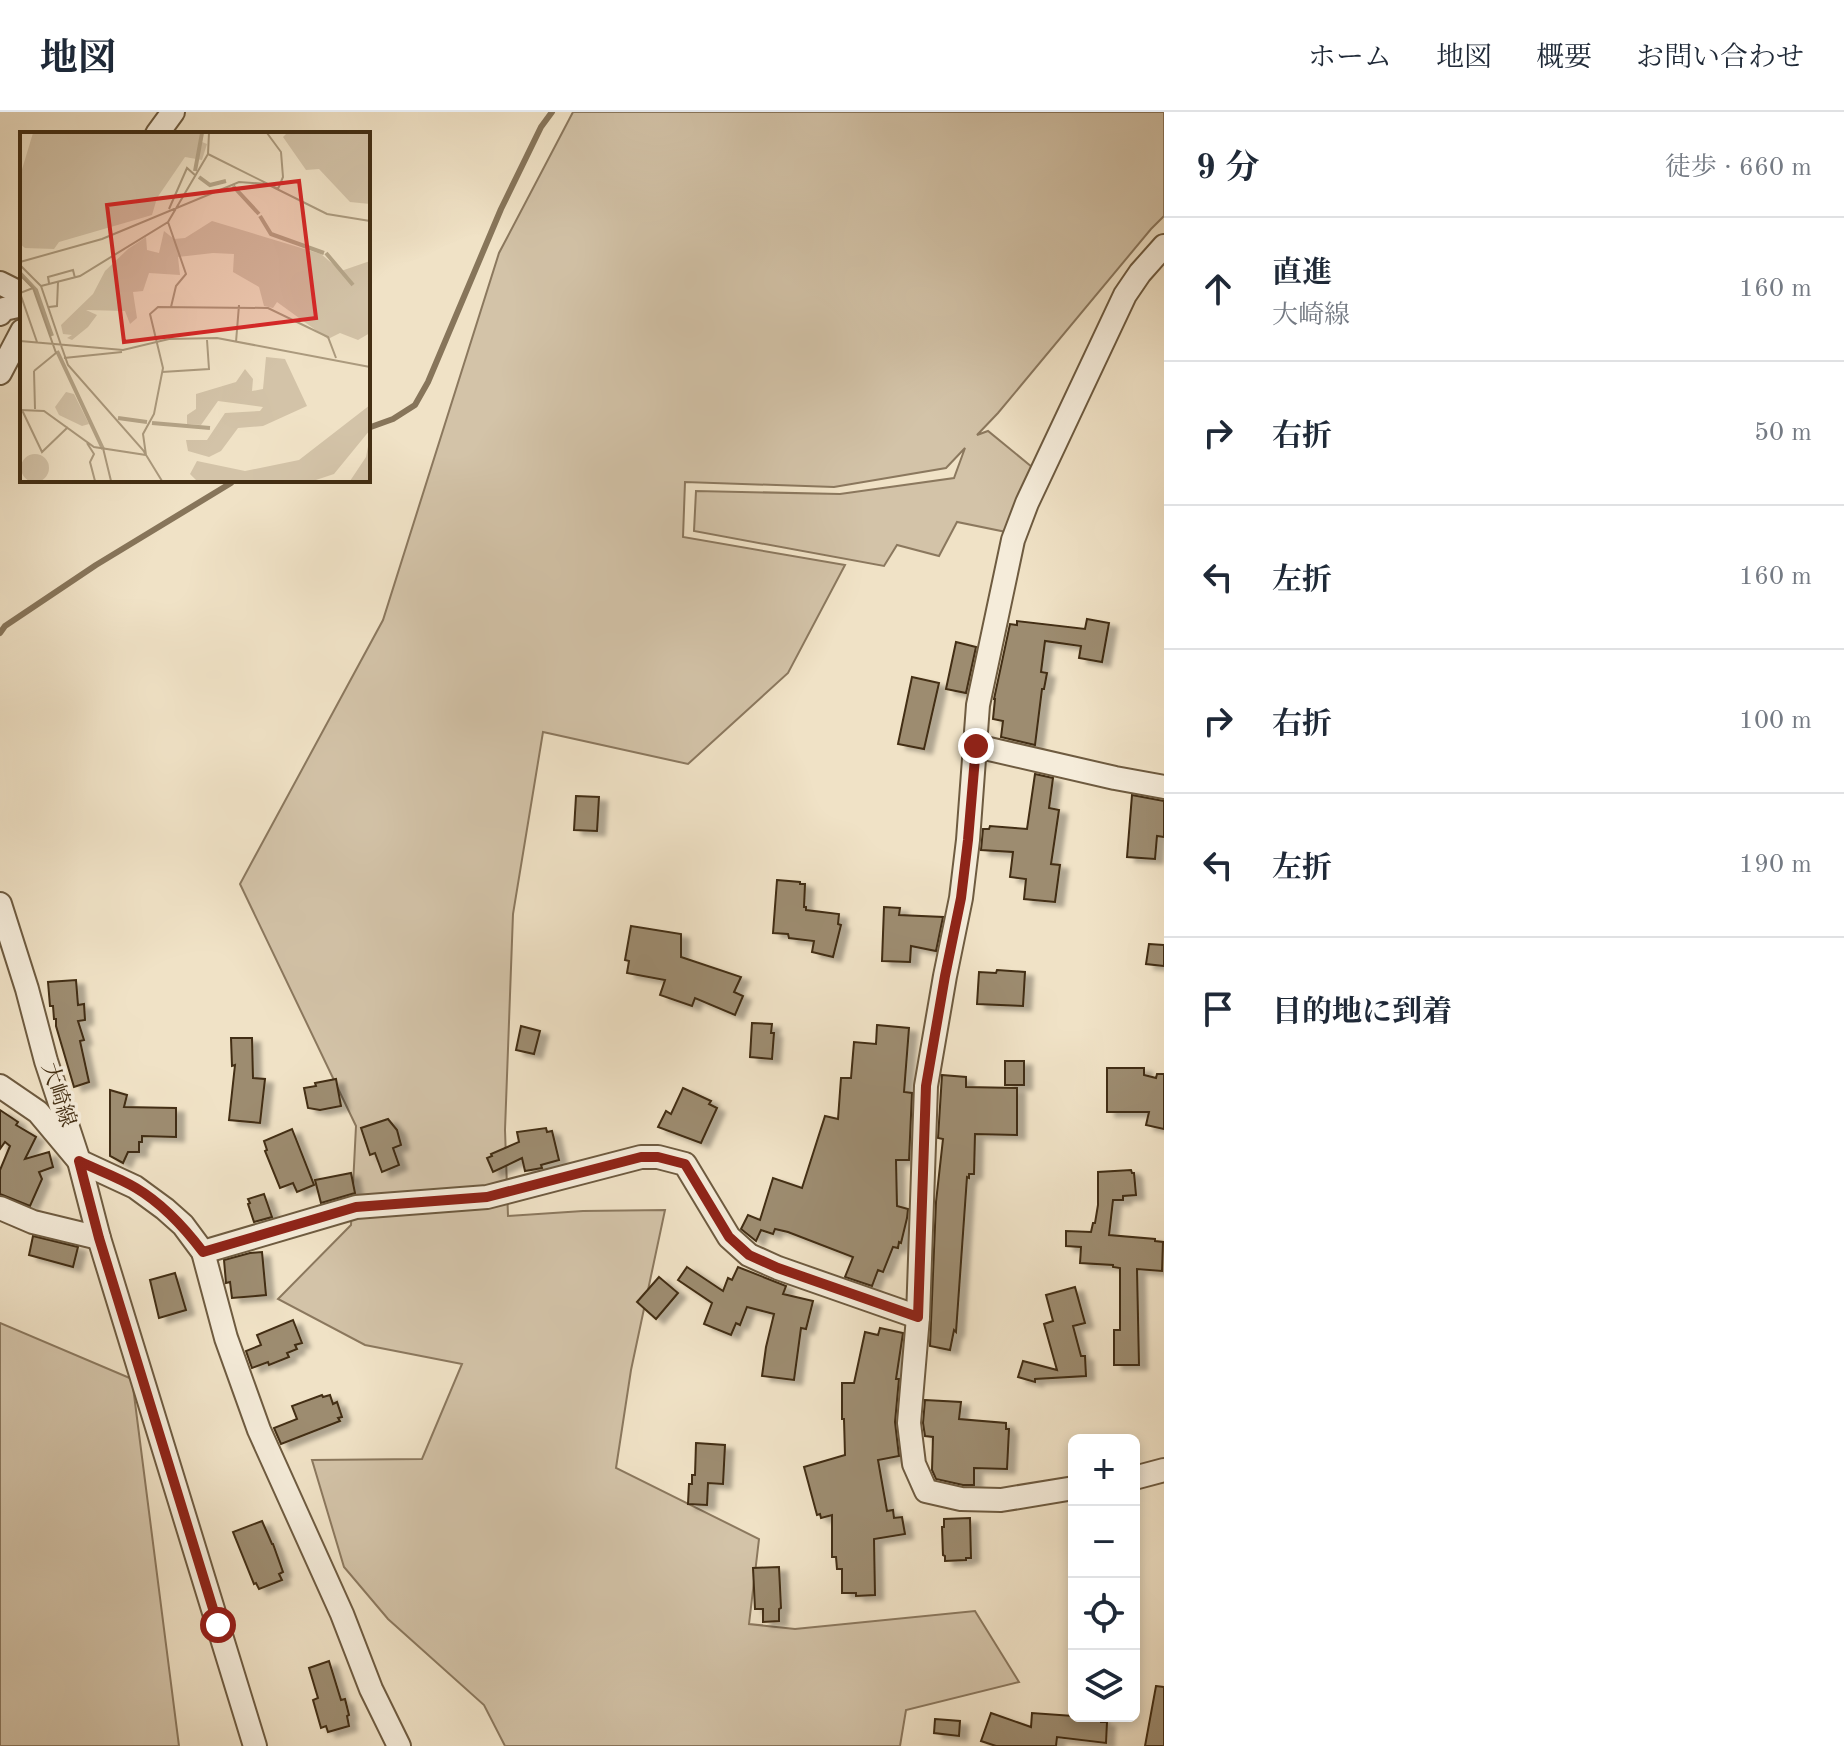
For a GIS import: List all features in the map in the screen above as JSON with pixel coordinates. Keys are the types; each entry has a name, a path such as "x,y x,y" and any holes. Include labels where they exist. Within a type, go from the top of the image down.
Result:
{"street":[{"path":"158,132 173,112"},
{"path":"1068,1489 1001,1500 961,1499 926,1491 914,1464 909,1423 918,1317 926,1086 961,898 978,705 1013,540 1027,503 1125,295 1164,246"},
{"path":"0,283 20,293"},
{"path":"0,314 4,309 20,305"},
{"path":"0,373 20,335"},
{"path":"976,746 1164,787"},
{"name":"大崎線","path":"0,904 255,1746"},
{"path":"0,1086 38,1112 79,1161 135,1187 165,1209 183,1225 203,1252 226,1338 259,1430 342,1614 371,1689 399,1746"},
{"path":"203,1252 356,1207 487,1197 629,1160 658,1157 685,1164 729,1237 749,1255 918,1317"},
{"path":"0,1208 33,1222 99,1238"},
{"path":"1140,1476 1164,1470"}],"shaded area":[{"path":"573,112 1164,112 1164,216 977,435 988,431 1032,467 1011,533 957,522 939,556 897,545 884,566 694,531 696,491 840,494 954,478 965,448 946,468 834,487 685,482 683,537 845,565 788,673 688,764 543,732 513,914 505,1130 508,1216 665,1210 631,1370 616,1468 759,1539 749,1624 795,1629 975,1611 1019,1682 906,1710 900,1746 505,1746 484,1705 388,1619 344,1567 312,1460 422,1459 462,1364 365,1345 278,1299 351,1225 356,1126 240,884 383,620 499,253"},
{"path":"0,1323 132,1379 179,1746 0,1746"}],"building":[{"path":"1087,619 1109,623 1102,662 1079,658 1081,646 1045,641 1041,672 1047,673 1035,745 1001,737 1003,721 993,719 994,699 1010,624 1017,625 1017,621 1085,629"},
{"path":"956,642 976,647 966,693 946,689"},
{"path":"912,677 939,683 924,749 898,744"},
{"path":"1035,774 1053,778 1049,808 1059,810 1051,864 1060,865 1055,902 1024,899 1026,879 1010,877 1013,852 981,850 983,829 990,826 1027,829"},
{"path":"1132,795 1164,801 1164,837 1157,836 1155,859 1127,857"},
{"path":"576,796 599,797 597,831 574,830"},
{"path":"777,880 805,884 806,910 839,914 838,924 841,925 833,957 812,952 814,941 773,933"},
{"path":"884,907 900,908 899,915 943,917 936,951 911,946 910,962 882,961"},
{"path":"631,926 681,934 681,957 741,977 734,992 743,996 735,1015 695,998 692,1006 660,995 665,980 627,973 629,961 625,960"},
{"path":"1149,944 1164,945 1164,966 1146,964"},
{"path":"997,970 1025,972 1023,1006 977,1004 979,972 996,973"},
{"path":"76,980 78,1005 84,1004 85,1020 78,1021 84,1040 80,1041 89,1082 74,1087 53,1006 50,1006 48,982"},
{"path":"752,1023 772,1024 772,1059 750,1057"},
{"path":"877,1025 909,1028 904,1092 912,1093 909,1160 896,1160 897,1206 908,1209 907,1218 901,1243 898,1248 893,1247 883,1272 878,1270 872,1286 845,1277 853,1257 788,1232 775,1229 773,1234 761,1230 756,1241 741,1229 748,1215 760,1220 773,1178 802,1188 825,1116 838,1119 841,1078 851,1078 854,1042 876,1044"},
{"path":"521,1026 540,1031 534,1054 516,1050"},
{"path":"231,1038 252,1038 253,1078 265,1079 260,1123 229,1120 235,1065 232,1066"},
{"path":"1005,1061 1024,1061 1024,1085 1005,1085"},
{"path":"1107,1068 1144,1068 1144,1075 1156,1078 1157,1074 1164,1074 1164,1129 1146,1125 1149,1112 1107,1112"},
{"path":"942,1075 966,1077 966,1087 1017,1088 1017,1135 975,1134 974,1174 967,1177 956,1332 954,1330 950,1350 930,1346 936,1202 943,1139 938,1138"},
{"path":"336,1079 341,1106 320,1110 308,1108 304,1088"},
{"path":"683,1088 711,1101 709,1104 717,1108 701,1143 658,1127 666,1111 671,1114"},
{"path":"110,1090 127,1095 124,1107 176,1108 176,1137 142,1136 139,1152 128,1152 123,1163 110,1156"},
{"path":"0,1110 18,1122 16,1125 36,1137 25,1159 49,1152 53,1167 39,1172 42,1179 30,1206 0,1194 0,1170 10,1146 5,1142 0,1149"},
{"path":"388,1119 397,1130 401,1145 393,1148 399,1165 382,1172 375,1153 370,1155 361,1128"},
{"path":"546,1128 547,1132 552,1131 559,1160 525,1171 522,1158 493,1172 487,1158 519,1142 517,1132"},
{"path":"292,1129 314,1185 297,1192 293,1183 280,1188 264,1141"},
{"path":"1131,1170 1136,1195 1113,1200 1109,1235 1163,1242 1162,1271 1137,1269 1139,1365 1114,1365 1114,1330 1120,1330 1120,1268 1080,1263 1081,1247 1066,1246 1066,1231 1091,1232 1098,1205 1098,1172"},
{"path":"351,1173 355,1193 321,1203 315,1180"},
{"path":"264,1194 272,1217 254,1222 248,1199"},
{"path":"33,1236 78,1247 73,1267 29,1255"},
{"path":"262,1252 266,1295 232,1298 230,1282 226,1283 224,1260"},
{"path":"687,1267 723,1291 728,1278 732,1280 738,1267 786,1286 783,1294 813,1301 806,1329 801,1328 794,1380 762,1376 774,1314 747,1307 740,1325 736,1323 731,1335 704,1324 712,1303 678,1280"},
{"path":"175,1273 186,1310 159,1318 150,1280"},
{"path":"659,1277 678,1293 656,1319 637,1302"},
{"path":"1075,1287 1085,1323 1073,1326 1081,1356 1085,1356 1086,1376 1035,1379 1035,1382 1018,1377 1023,1361 1057,1370 1044,1324 1053,1321 1046,1295"},
{"path":"293,1320 302,1343 295,1345 297,1349 287,1353 289,1357 252,1368 246,1351 261,1345 257,1335"},
{"path":"880,1328 903,1333 896,1379 899,1379 895,1422 899,1456 878,1460 887,1511 893,1510 894,1518 902,1517 905,1534 874,1539 875,1595 856,1596 856,1593 842,1593 842,1569 837,1569 836,1557 832,1557 832,1515 821,1518 820,1514 817,1515 804,1467 845,1455 842,1383 854,1383 865,1332 878,1335"},
{"path":"330,1395 333,1404 337,1402 342,1417 338,1418 340,1421 281,1444 274,1428 297,1419 292,1406"},
{"path":"925,1400 961,1402 959,1419 1006,1423 1006,1429 1009,1429 1007,1469 974,1468 974,1485 936,1479 932,1470 933,1437 925,1436 923,1423"},
{"path":"696,1443 725,1445 723,1484 708,1483 707,1505 688,1504 689,1484 692,1484 692,1475 695,1475"},
{"path":"970,1518 971,1558 945,1561 944,1519"},
{"path":"262,1521 283,1572 279,1574 282,1580 259,1589 254,1584 233,1532"},
{"path":"779,1567 779,1621 763,1622 763,1609 755,1609 753,1568"},
{"path":"329,1661 341,1700 345,1699 349,1726 328,1732 326,1726 321,1728 313,1700 318,1698 309,1668"},
{"path":"1156,1686 1164,1687 1164,1746 1145,1746"},
{"path":"991,1713 1031,1727 1032,1713 1068,1716 1068,1722 1107,1722 1106,1743 1057,1737 1056,1746 996,1746 981,1741"},
{"path":"935,1719 960,1721 959,1736 934,1733"}],"waterway":[{"path":"370,427 393,419 415,405 428,382 501,209 541,127 552,112"},
{"path":"0,633 5,626 96,565 231,483"}],"route":[{"path":"218,1625 99,1238 79,1161 135,1187 165,1209 183,1225 203,1252 356,1207 487,1197 641,1157 671,1159 685,1164 729,1237 749,1255 918,1317 926,1086 961,898 976,746"}]}
